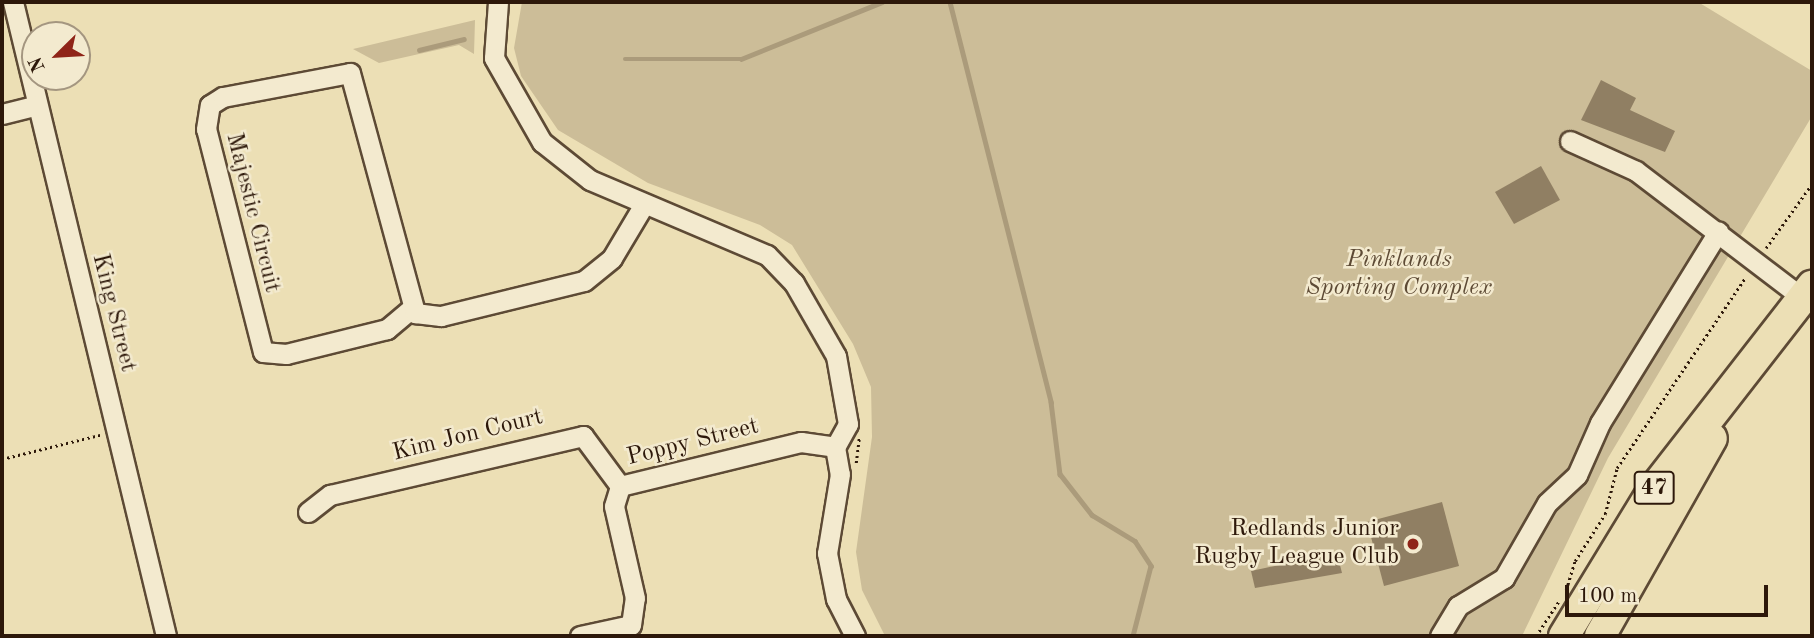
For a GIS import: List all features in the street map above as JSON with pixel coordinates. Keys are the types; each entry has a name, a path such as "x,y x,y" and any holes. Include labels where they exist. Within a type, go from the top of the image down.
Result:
{"highway":[{"name":"47","path":"1564,636 1653,490 1763,354 1808,292"},
{"name":"47","path":"1600,636 1763,354"}],"street":[{"name":"King Street","path":"13,2 166,636"},
{"path":"498,2 492,22 494,58 532,131 590,180 643,206 767,255 794,283 836,355 849,409 835,447 839,474 827,553 836,599 855,636"},
{"name":"Majestic Circuit","path":"350,73 412,308 387,329 286,354 263,352 206,129 210,105 223,97 350,73"},
{"path":"2,114 37,105"},
{"path":"1570,141 1636,171 1756,261 1808,292"},
{"path":"412,308 441,316 584,281 612,258 643,206"},
{"path":"1440,636 1458,606 1504,578 1547,503 1577,475 1600,423 1718,232"},
{"name":"Kim Jon Court","path":"308,512 330,495 583,436 620,486"},
{"name":"Poppy Street","path":"635,631 635,598 614,506 620,486 801,442 835,447"},
{"path":"1612,636 1626,589"},
{"path":"580,636 635,631"}],"path":[{"path":"1536,636 1605,514 1617,468 1756,261 1812,184"},
{"path":"855,466 859,429"},
{"path":"2,459 117,431"}],"green space":[{"name":"Pinklands Sporting Complex","path":"522,2 1698,2 1812,71 1812,116 1608,458 1522,636 885,636 862,590 856,552 872,437 871,387 853,344 792,245 760,225 648,183 558,130 521,76 514,48"},
{"path":"475,20 474,54 459,45 379,63 353,49"}],"building":[{"path":"1601,80 1636,98 1630,110 1675,131 1665,152 1581,120"},
{"path":"1541,166 1560,200 1514,224 1495,192"},
{"name":"Redlands Junior Rugby League Club","path":"1442,502 1459,566 1384,586 1367,522"},
{"path":"1337,553 1342,573 1255,588 1251,571"}],"waterway":[{"path":"625,59 741,59 882,2"},
{"path":"950,2 1051,402 1060,474 1092,515 1135,541 1151,566 1133,636"},
{"path":"419,50 464,39"}],"place":[{"name":"Redlands Junior Rugby League Club","path":"1413,544"}]}
